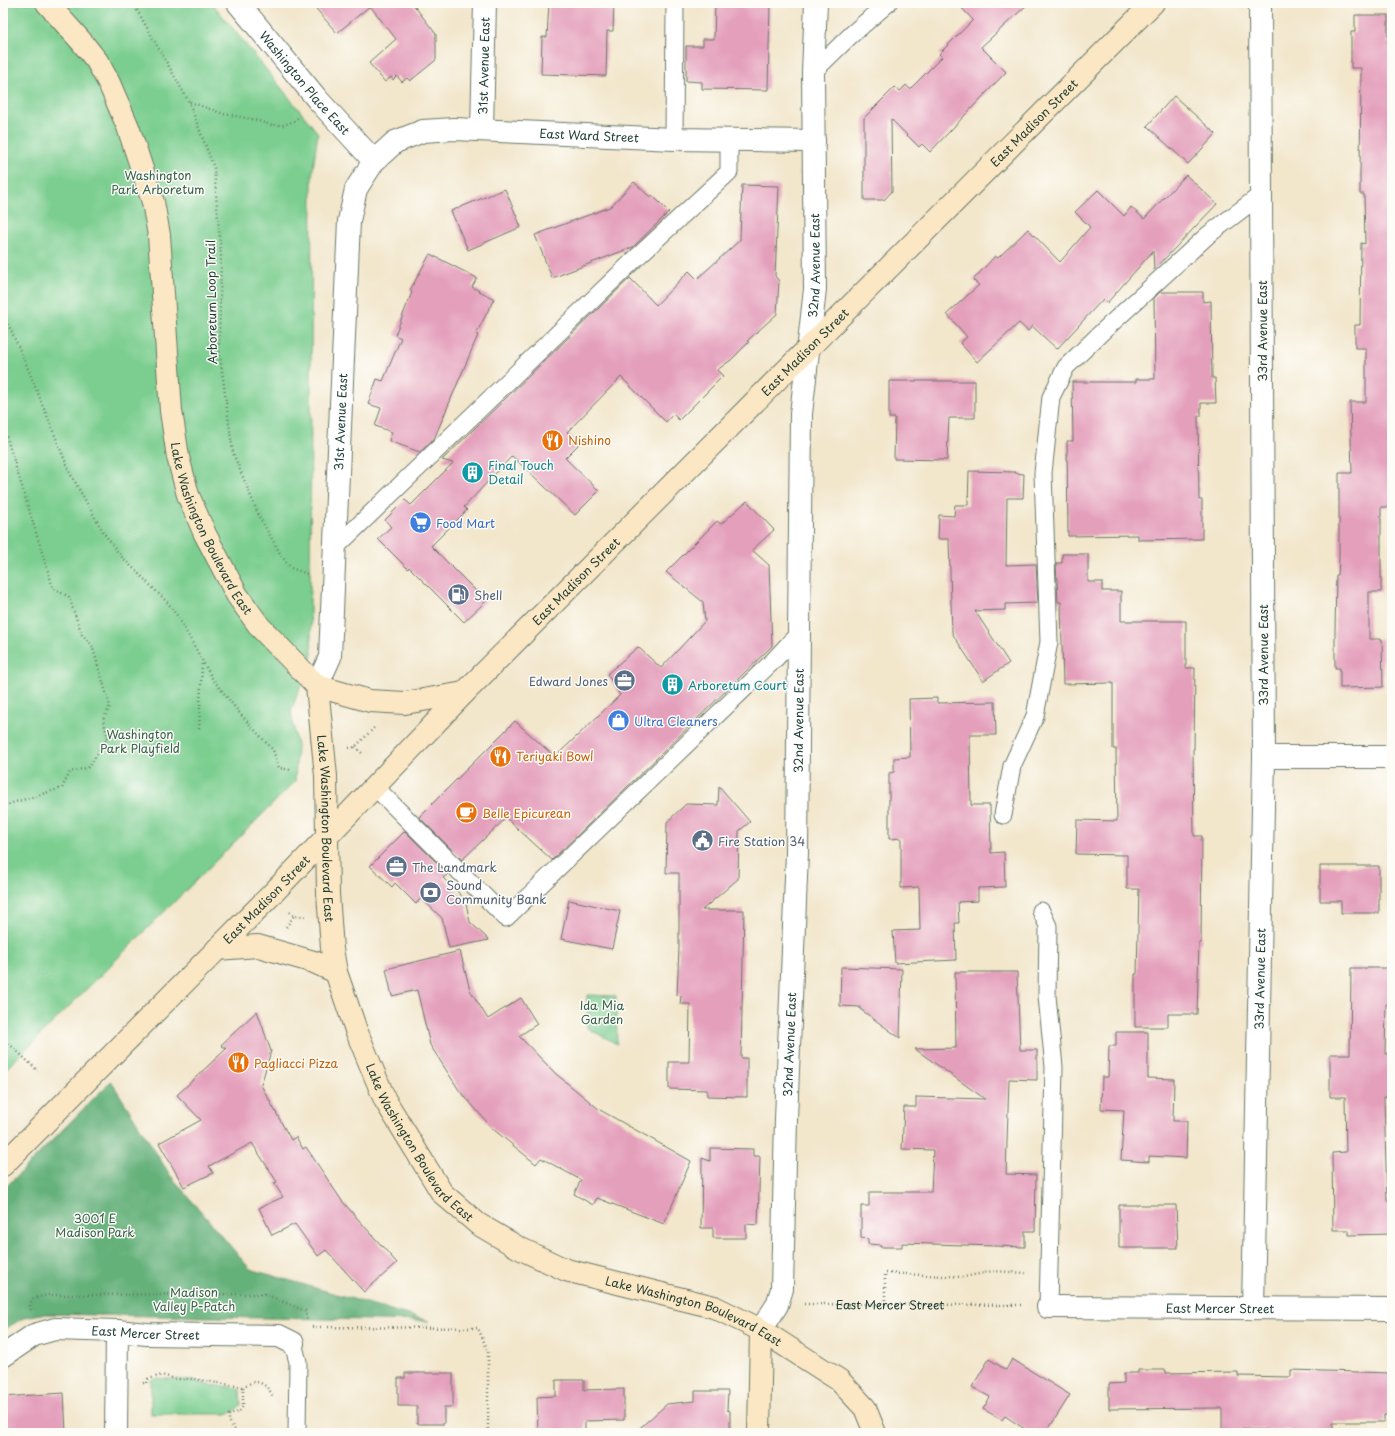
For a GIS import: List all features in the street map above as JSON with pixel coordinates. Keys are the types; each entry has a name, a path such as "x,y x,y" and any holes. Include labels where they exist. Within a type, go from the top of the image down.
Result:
{"main road":[{"name":"Lake Washington Boulevard East","path":"47,3 85,46 109,83 128,127 153,202 159,235 171,411 178,457 188,495 205,534 237,594 260,628 317,686 326,776 328,903 332,949 336,972 356,1030 385,1100 442,1193 478,1224 519,1248 566,1270 714,1307 761,1330 839,1380 864,1408 875,1433"},
{"name":"East Madison Street","path":"3,1164 273,893 326,835 375,787 464,692 1153,3"},
{"path":"317,686 370,700 405,703 464,692"},
{"path":"217,949 258,946 314,962 336,972"},
{"path":"759,1433 761,1330"}],"street":[{"name":"Washington Place East","path":"238,3 318,100 374,162"},
{"name":"31st Avenue East","path":"482,129 485,3"},
{"name":"32nd Avenue East","path":"761,1330 777,1305 782,1289 786,1119 797,853 802,414 815,289 813,72 816,3"},
{"name":"33rd Avenue East","path":"1252,1308 1264,757 1260,3"},
{"name":"East Ward Street","path":"374,162 395,142 423,131 482,129 674,139 814,141"},
{"name":"31st Avenue East","path":"317,686 330,657 349,221 356,189 374,162"},
{"path":"1264,757 1392,757"},
{"name":"East Mercer Street","path":"1038,1306 1392,1310"},
{"name":"East Mercer Street","path":"3,1356 34,1335 55,1329 117,1330 146,1334 279,1336 293,1343"},
{"path":"116,1433 117,1330"}],"lane":[{"path":"674,139 675,3"},
{"path":"813,72 851,35 888,3"},
{"path":"335,548 630,264 728,172 730,140"},
{"path":"1003,816 1012,766 1035,716 1049,642 1043,473 1051,397 1066,367 1103,331 1208,236 1262,194"},
{"path":"375,787 506,918 774,660 800,632"},
{"path":"1038,1306 1054,1067 1047,996 1048,926 1041,911"},
{"path":"293,1343 298,1362 297,1433"}],"path":[{"name":"Arboretum Loop Trail","path":"133,3 189,102 214,168 221,256 218,348 233,453 259,516 281,555 292,568 304,574 310,574"},
{"path":"189,102 224,114 252,119 271,125 284,125 294,121 304,112"},
{"path":"3,314 24,359 70,473 103,532 120,555 168,604 178,617 202,662 228,700 273,750 279,768 290,770"},
{"path":"3,425 53,588 70,597 82,636 92,645 110,706 103,720 108,737 89,767 70,772 62,788 9,804 3,801"},
{"path":"199,729 202,662"},
{"path":"346,751 350,747 355,747 377,724"},
{"path":"355,747 362,754"},
{"path":"294,916 308,915"},
{"path":"3,1038 38,1071"},
{"path":"885,1304 885,1273 964,1277 993,1271 1013,1271 1028,1274"},
{"path":"32,1313 30,1304 32,1299 47,1295 265,1294 306,1311 308,1324"},
{"name":"East Mercer Street","path":"800,1304 1038,1306"},
{"path":"312,1327 478,1328 488,1351 488,1433"},
{"path":"140,1383 147,1383 148,1379 162,1375 175,1379 193,1379 243,1387 254,1382 263,1384 273,1396 275,1402"},
{"path":"237,1433 229,1420 229,1415 239,1412 243,1406 243,1387"}],"green space":[{"name":"Washington Park Arboretum","path":"3,3 212,3 318,133 312,176 310,610 312,656 291,711 297,746 295,782 3,1072"},
{"name":"Ida Mia Garden","path":"587,995 616,996 617,1044 587,1028"},
{"name":"3001 E Madison Park","path":"111,1081 170,1175 250,1269 429,1321 41,1314 25,1317 3,1330 3,1190"},
{"path":"157,1378 196,1381 207,1385 235,1388 240,1390 241,1405 235,1411 226,1414 151,1414 151,1380"}],"building":[{"path":"311,3 412,3 436,34 436,60 410,81 407,78 402,82 397,76 393,80 391,77 385,82 369,63 396,39 370,6 337,33"},
{"path":"549,3 614,3 613,31 607,31 606,76 541,74 542,37 547,37"},
{"path":"724,3 770,3 768,90 702,89 702,82 686,81 686,46 703,46 703,39 714,39 715,5 724,5"},
{"path":"957,3 1029,3 981,47 1006,72 930,152 922,144 919,147 891,119 892,191 884,200 864,200 864,118 895,87 900,91 906,85 910,89 942,57 939,54 973,20"},
{"path":"1355,15 1388,15 1388,43 1392,43 1392,507 1381,507 1381,592 1369,592 1369,639 1382,639 1383,687 1340,688 1340,668 1335,668 1336,575 1338,575 1339,560 1339,473 1352,473 1350,402 1366,402 1366,348 1355,348 1355,325 1360,325 1361,243 1365,244 1364,194 1360,194 1361,68 1351,68 1351,32 1355,32"},
{"path":"1174,96 1216,134 1188,164 1147,126"},
{"path":"1186,175 1217,204 1154,270 1153,251 1107,303 1103,299 1057,349 1032,326 1028,331 1019,323 977,362 960,343 967,337 947,314 979,285 973,280 995,256 998,258 1028,229 1060,262 1090,227 1075,212 1098,190 1124,216 1131,207 1144,219"},
{"path":"634,182 650,197 652,195 669,212 633,247 552,278 535,235 610,207"},
{"path":"742,185 779,186 775,276 779,281 777,314 747,341 749,342 731,360 717,370 723,376 679,420 673,414 666,422 621,377 567,432 579,444 565,458 599,491 575,515 512,456 464,507 467,510 431,546 486,601 464,622 409,567 408,569 378,539 391,527 385,520 405,500 411,505 453,463 442,460 630,278 656,305 689,271 697,279 740,240"},
{"path":"505,189 521,227 468,250 451,211"},
{"path":"430,254 477,278 472,287 494,299 476,334 478,335 434,439 420,452 389,441 392,432 375,426 381,408 368,404 377,379 383,381 401,338 395,335 412,292 410,290"},
{"path":"1160,292 1203,292 1203,302 1211,301 1212,378 1215,378 1216,403 1201,403 1201,416 1198,416 1199,500 1202,500 1202,539 1138,540 1138,535 1068,536 1067,441 1073,441 1072,382 1136,382 1136,379 1155,379 1154,298"},
{"path":"889,381 975,381 975,418 949,418 947,460 894,459 895,418 889,418"},
{"path":"969,471 1015,472 1024,474 1023,498 1007,498 1006,565 1036,564 1038,603 1005,604 1005,610 975,611 1009,663 983,681 952,633 949,539 938,539 939,515 954,516 955,505 968,505"},
{"name":"Arboretum Court","path":"747,501 774,530 752,550 769,565 772,646 552,860 506,818 462,860 419,817 515,721 555,757 620,695 607,674 638,647 661,668 705,621 703,602 666,572 717,521 721,524"},
{"path":"1062,554 1088,554 1088,582 1102,582 1102,591 1121,591 1121,621 1186,621 1186,668 1195,668 1193,749 1194,836 1202,836 1201,943 1199,943 1197,1014 1168,1014 1168,1027 1135,1027 1135,974 1137,974 1139,889 1127,889 1127,855 1076,854 1077,820 1117,821 1116,749 1113,749 1113,683 1063,684 1061,602 1058,602 1056,563 1062,563"},
{"path":"937,698 937,703 995,702 996,735 970,735 971,805 990,805 991,853 1004,852 1005,887 978,888 978,901 958,902 959,923 955,923 956,960 895,963 893,931 920,930 919,887 901,888 901,838 889,839 889,773 894,772 894,758 910,757 909,699"},
{"path":"719,786 750,822 739,831 738,879 702,910 744,910 741,1058 747,1058 747,1097 707,1096 707,1090 669,1089 669,1062 689,1062 690,1004 680,1004 681,996 677,995 679,947 679,873 666,873 667,822 686,804 718,805"},
{"name":"Sound Community Bank","path":"405,831 448,874 443,878 465,899 470,922 489,940 449,948 442,918 421,898 416,904 395,883 392,887 370,866"},
{"path":"1320,866 1379,866 1379,913 1341,913 1341,901 1320,901"},
{"path":"569,900 620,911 612,949 561,939"},
{"path":"460,951 470,990 488,1019 521,998 537,1024 519,1036 556,1074 600,1110 691,1161 664,1224 597,1198 593,1205 574,1194 581,1180 541,1158 536,1164 493,1129 459,1090 430,1045 417,990 392,996 386,969"},
{"path":"841,967 902,969 900,1038 860,1009 860,1007 840,1006"},
{"path":"1351,968 1392,968 1392,1004 1386,1004 1385,1054 1392,1053 1392,1097 1384,1097 1387,1201 1392,1201 1392,1234 1349,1235 1349,1230 1333,1230 1332,1153 1346,1152 1345,1097 1330,1097 1330,1054 1350,1054"},
{"path":"955,972 1017,972 1020,1050 1037,1050 1037,1080 1009,1079 1006,1174 1036,1175 1035,1231 1025,1231 1025,1247 902,1243 902,1247 880,1247 880,1245 868,1244 868,1239 861,1238 861,1206 869,1206 869,1192 931,1192 933,1150 902,1149 904,1107 916,1107 916,1097 985,1099 915,1049 956,1048"},
{"path":"257,1011 271,1051 261,1085 291,1140 296,1137 303,1149 306,1147 342,1201 397,1263 364,1292 326,1250 318,1256 295,1224 272,1235 259,1208 283,1197 274,1183 277,1182 252,1143 209,1166 213,1173 184,1187 159,1143 201,1120 177,1095 226,1049 221,1045"},
{"path":"1116,1032 1148,1032 1148,1078 1174,1079 1173,1121 1187,1121 1186,1158 1149,1156 1149,1162 1121,1160 1124,1110 1101,1109 1102,1077 1108,1077 1109,1046 1116,1046"},
{"path":"710,1148 753,1149 753,1156 760,1156 758,1225 746,1224 746,1238 713,1238 713,1228 701,1228 702,1158 710,1161"},
{"path":"1119,1205 1176,1205 1178,1248 1119,1248"},
{"path":"989,1359 1006,1370 1012,1359 1070,1395 1046,1433 1031,1433 1005,1416 1002,1420 983,1409 990,1397 972,1387"},
{"path":"1138,1370 1166,1370 1166,1373 1238,1372 1238,1376 1291,1377 1291,1370 1392,1373 1392,1415 1384,1415 1384,1422 1333,1422 1333,1433 1290,1433 1290,1430 1222,1429 1222,1408 1109,1409 1109,1384 1124,1383 1124,1373 1138,1373"},
{"path":"405,1373 453,1373 453,1407 444,1407 444,1424 417,1424 417,1406 398,1406 398,1378 405,1378"},
{"path":"556,1380 584,1380 584,1390 624,1389 624,1420 585,1421 585,1433 538,1433 537,1397 556,1396"},
{"path":"695,1391 728,1391 727,1410 730,1411 730,1433 634,1433 667,1404 695,1401"},
{"path":"64,1393 66,1433 3,1433 3,1397"}],"place":[{"name":"Nishino","path":"552,440"},
{"name":"Final Touch Detail","path":"472,472"},
{"name":"Food Mart","path":"421,523"},
{"name":"Shell","path":"458,595"},
{"name":"Edward Jones","path":"624,681"},
{"name":"Arboretum Court","path":"673,685"},
{"name":"Ultra Cleaners","path":"619,721"},
{"name":"Teriyaki Bowl","path":"501,756"},
{"name":"Belle Epicurean","path":"467,813"},
{"name":"Fire Station 34","path":"703,841"},
{"name":"The Landmark","path":"397,867"},
{"name":"Sound Community Bank","path":"431,892"},
{"name":"Pagliacci Pizza","path":"239,1063"}],"park label":[{"name":"Washington Park Playfield","path":"140,741"},
{"name":"Madison Valley P-Patch","path":"194,1299"}]}
